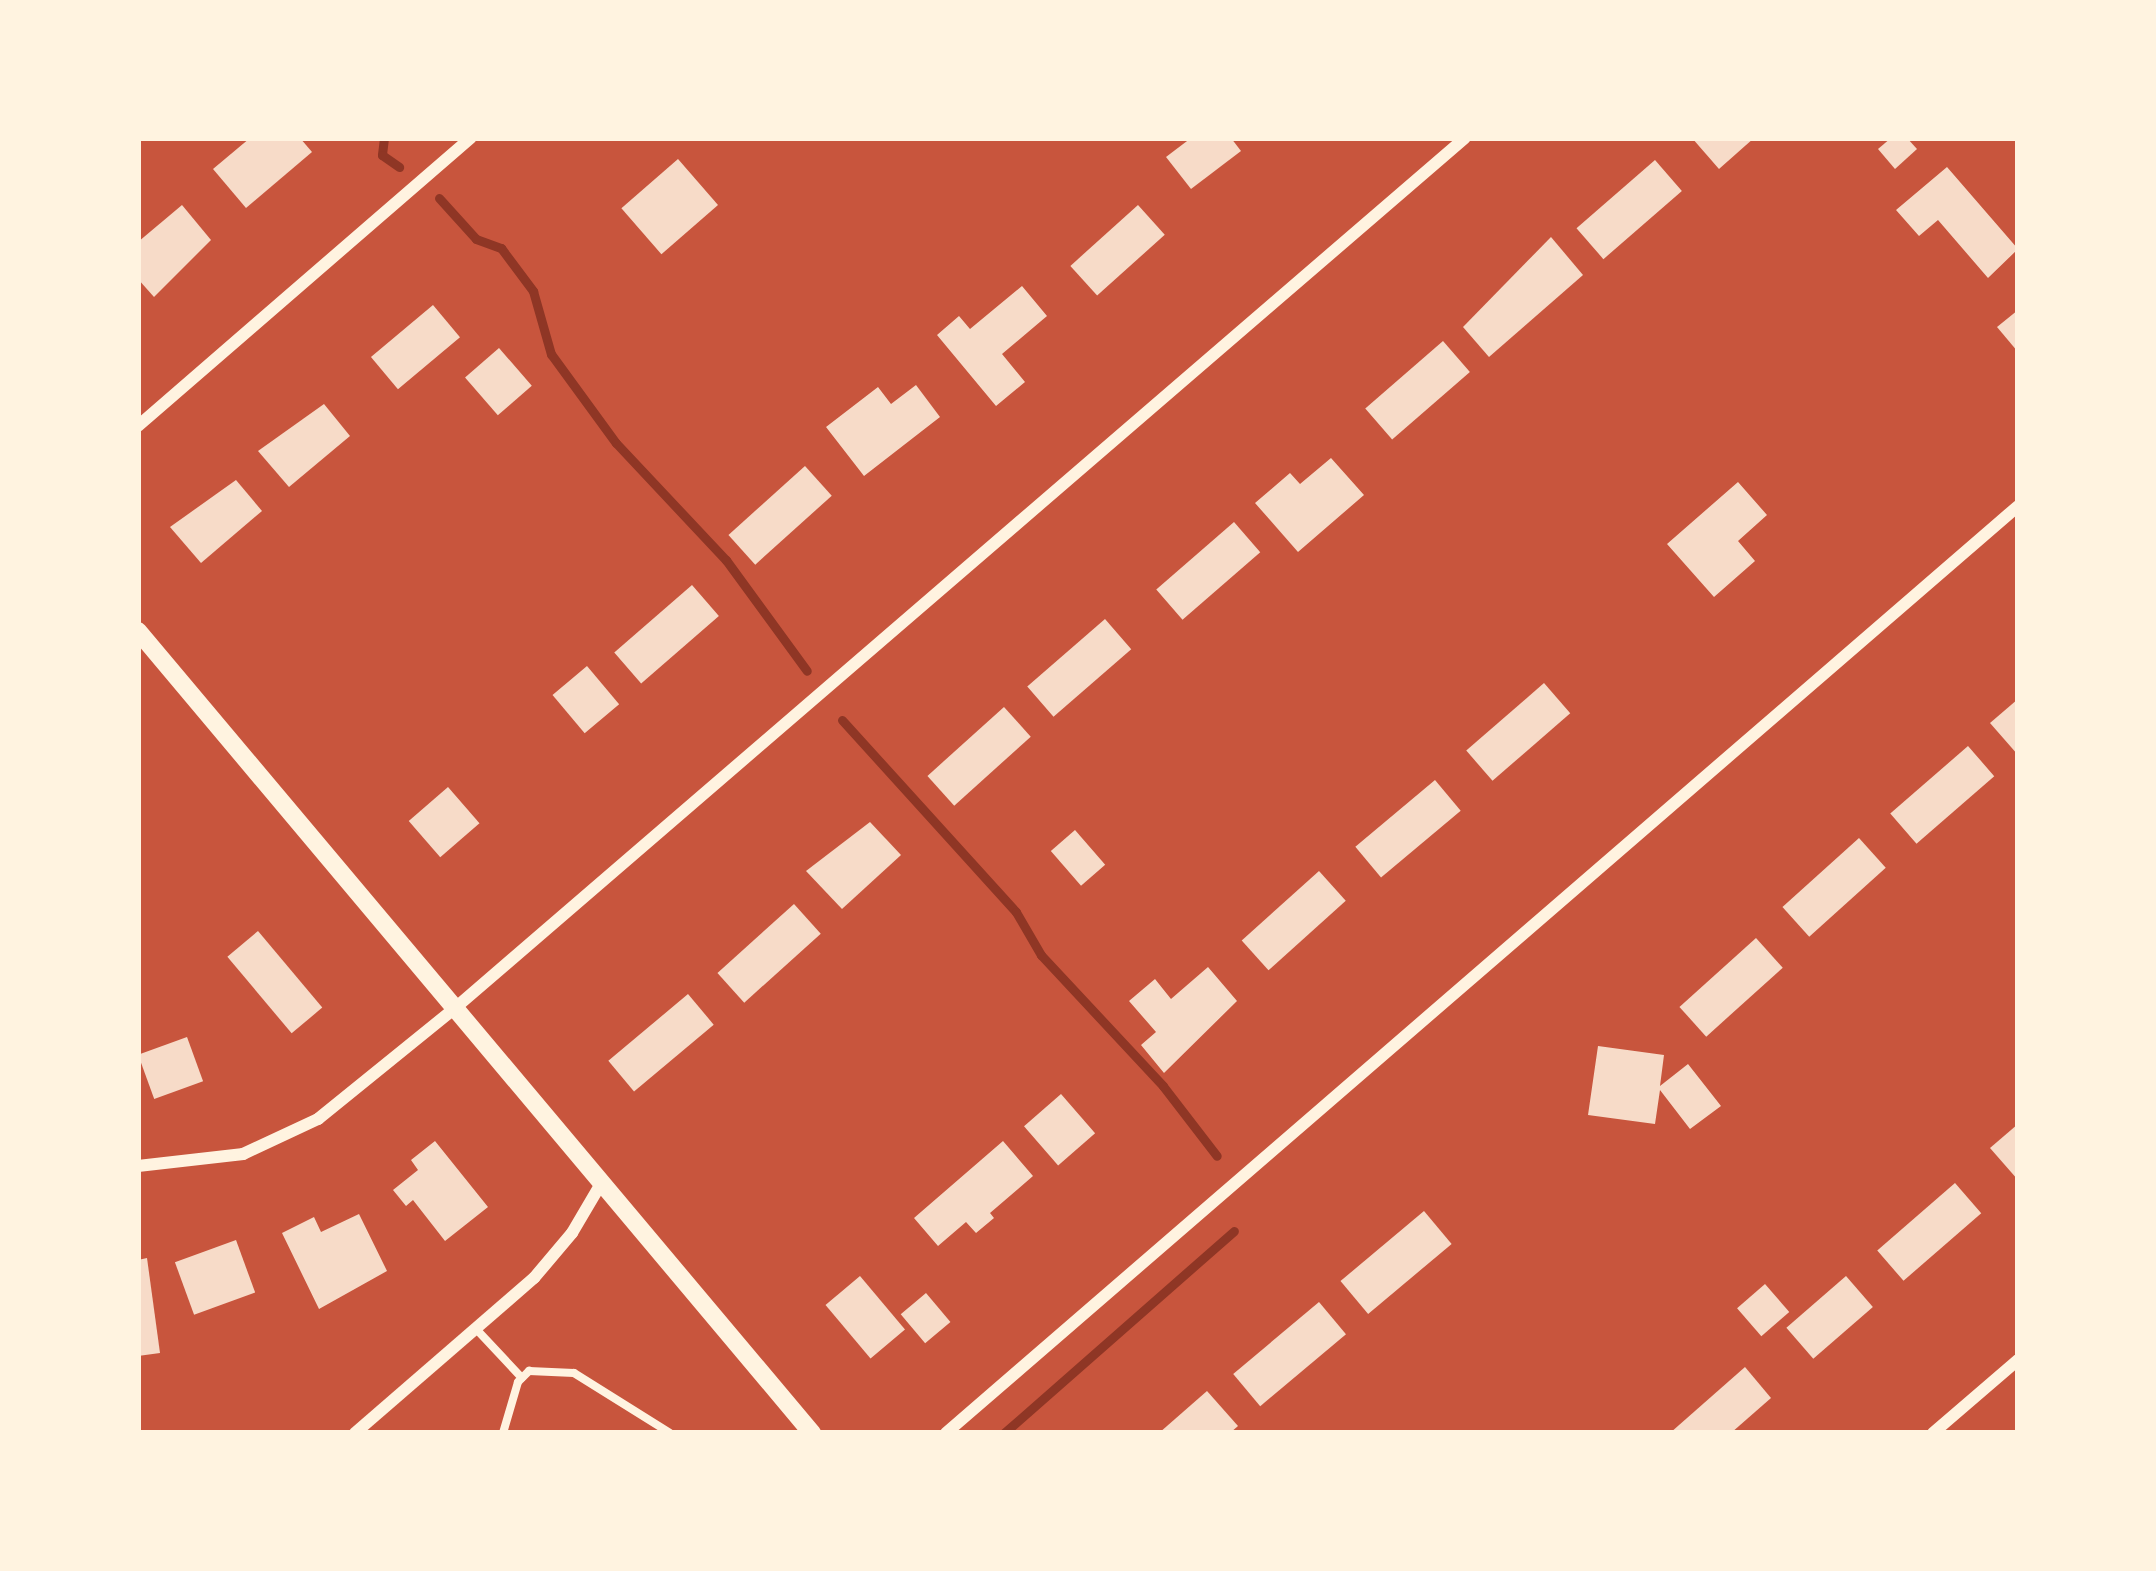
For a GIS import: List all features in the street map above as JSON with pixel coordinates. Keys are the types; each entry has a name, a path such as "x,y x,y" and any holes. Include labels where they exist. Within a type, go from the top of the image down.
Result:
{"street":[{"path":"138,426 471,138"},
{"path":"138,1166 243,1154 318,1119 454,1009 1465,138"},
{"path":"946,1433 2018,506"},
{"path":"138,631 812,1433"},
{"path":"355,1433 478,1331 572,1233 602,1182"},
{"path":"1933,1433 2018,1360"}],"lane":[{"path":"478,1331 522,1378"},
{"path":"503,1433 522,1378 529,1371 574,1373 670,1433"}],"building":[{"path":"250,138 300,138 312,152 246,208 213,169"},
{"path":"1191,138 1231,138 1241,151 1191,189 1166,157"},
{"path":"1692,138 1754,138 1719,169"},
{"path":"1891,138 1907,138 1917,149 1895,169 1878,149"},
{"path":"678,159 718,205 661,254 621,208"},
{"path":"1655,160 1682,191 1603,259 1577,228"},
{"path":"1947,167 2018,249 1988,278 1938,220 1919,236 1896,210"},
{"path":"182,205 211,240 154,297 138,279 138,242"},
{"path":"1138,205 1165,235 1097,296 1070,266"},
{"path":"1551,237 1583,275 1489,357 1463,327"},
{"path":"1022,286 1047,316 1002,354 1025,382 996,406 937,335 959,316 970,329"},
{"path":"433,305 460,337 398,389 371,357"},
{"path":"2018,310 2018,352 1997,327"},
{"path":"1443,341 1470,372 1392,440 1365,409"},
{"path":"499,348 532,386 498,415 465,378"},
{"path":"916,385 940,417 864,476 826,427 878,387 891,404"},
{"path":"324,404 350,436 289,487 258,451"},
{"path":"1331,458 1364,495 1298,552 1255,503 1290,473 1300,484"},
{"path":"805,466 832,496 755,565 728,535"},
{"path":"236,480 262,511 201,563 170,527"},
{"path":"1738,482 1767,515 1738,541 1755,561 1714,597 1667,544"},
{"path":"1234,522 1260,552 1183,620 1156,590"},
{"path":"692,585 719,616 641,684 614,653"},
{"path":"1105,619 1131,649 1054,717 1027,687"},
{"path":"587,666 619,704 585,733 553,695"},
{"path":"1544,683 1570,713 1493,781 1466,751"},
{"path":"2018,699 2018,755 1990,723"},
{"path":"1004,707 1031,737 954,806 927,776"},
{"path":"1968,746 1994,776 1917,844 1890,814"},
{"path":"1435,780 1461,811 1381,877 1355,847"},
{"path":"448,787 479,823 440,857 409,821"},
{"path":"870,822 901,855 842,909 806,871"},
{"path":"1075,830 1105,865 1081,886 1051,851"},
{"path":"1859,838 1886,868 1809,937 1782,907"},
{"path":"1319,871 1346,901 1268,970 1242,941"},
{"path":"794,904 821,934 744,1003 717,973"},
{"path":"258,931 322,1008 292,1033 227,957"},
{"path":"1756,938 1783,968 1706,1037 1679,1007"},
{"path":"1208,967 1237,1001 1164,1073 1141,1045 1156,1032 1129,1001 1155,979 1171,999"},
{"path":"688,994 714,1025 634,1091 608,1061"},
{"path":"187,1037 203,1081 154,1099 138,1055"},
{"path":"1598,1046 1664,1055 1660,1086 1688,1064 1721,1106 1690,1129 1660,1090 1655,1124 1588,1115"},
{"path":"1061,1094 1095,1133 1058,1165 1024,1126"},
{"path":"2018,1124 2018,1180 1990,1148"},
{"path":"435,1141 488,1207 445,1241 413,1200 406,1206 393,1190 418,1170 411,1160"},
{"path":"1003,1141 1033,1176 990,1213 994,1218 976,1233 966,1222 938,1246 914,1218"},
{"path":"1955,1183 1981,1213 1904,1281 1877,1251"},
{"path":"1424,1211 1452,1244 1368,1314 1341,1281"},
{"path":"359,1214 387,1271 319,1309 282,1233 314,1217 321,1232"},
{"path":"236,1240 255,1293 194,1315 175,1262"},
{"path":"147,1258 160,1353 138,1356 138,1260"},
{"path":"860,1276 905,1330 871,1359 826,1305"},
{"path":"1846,1276 1873,1307 1813,1359 1786,1328"},
{"path":"1765,1284 1789,1312 1761,1336 1737,1308"},
{"path":"926,1293 950,1322 925,1343 901,1314"},
{"path":"1319,1302 1346,1334 1260,1406 1233,1374"},
{"path":"1745,1367 1771,1398 1731,1433 1670,1433"},
{"path":"1207,1391 1238,1426 1230,1433 1159,1433"}],"waterway":[{"path":"384,138 382,155 399,167"},
{"path":"439,198 476,239 501,248 533,291 551,354 616,443 726,560 807,671"},
{"path":"842,720 1016,912 1041,955 1163,1086 1217,1156"},
{"path":"1004,1433 1234,1231"}]}
